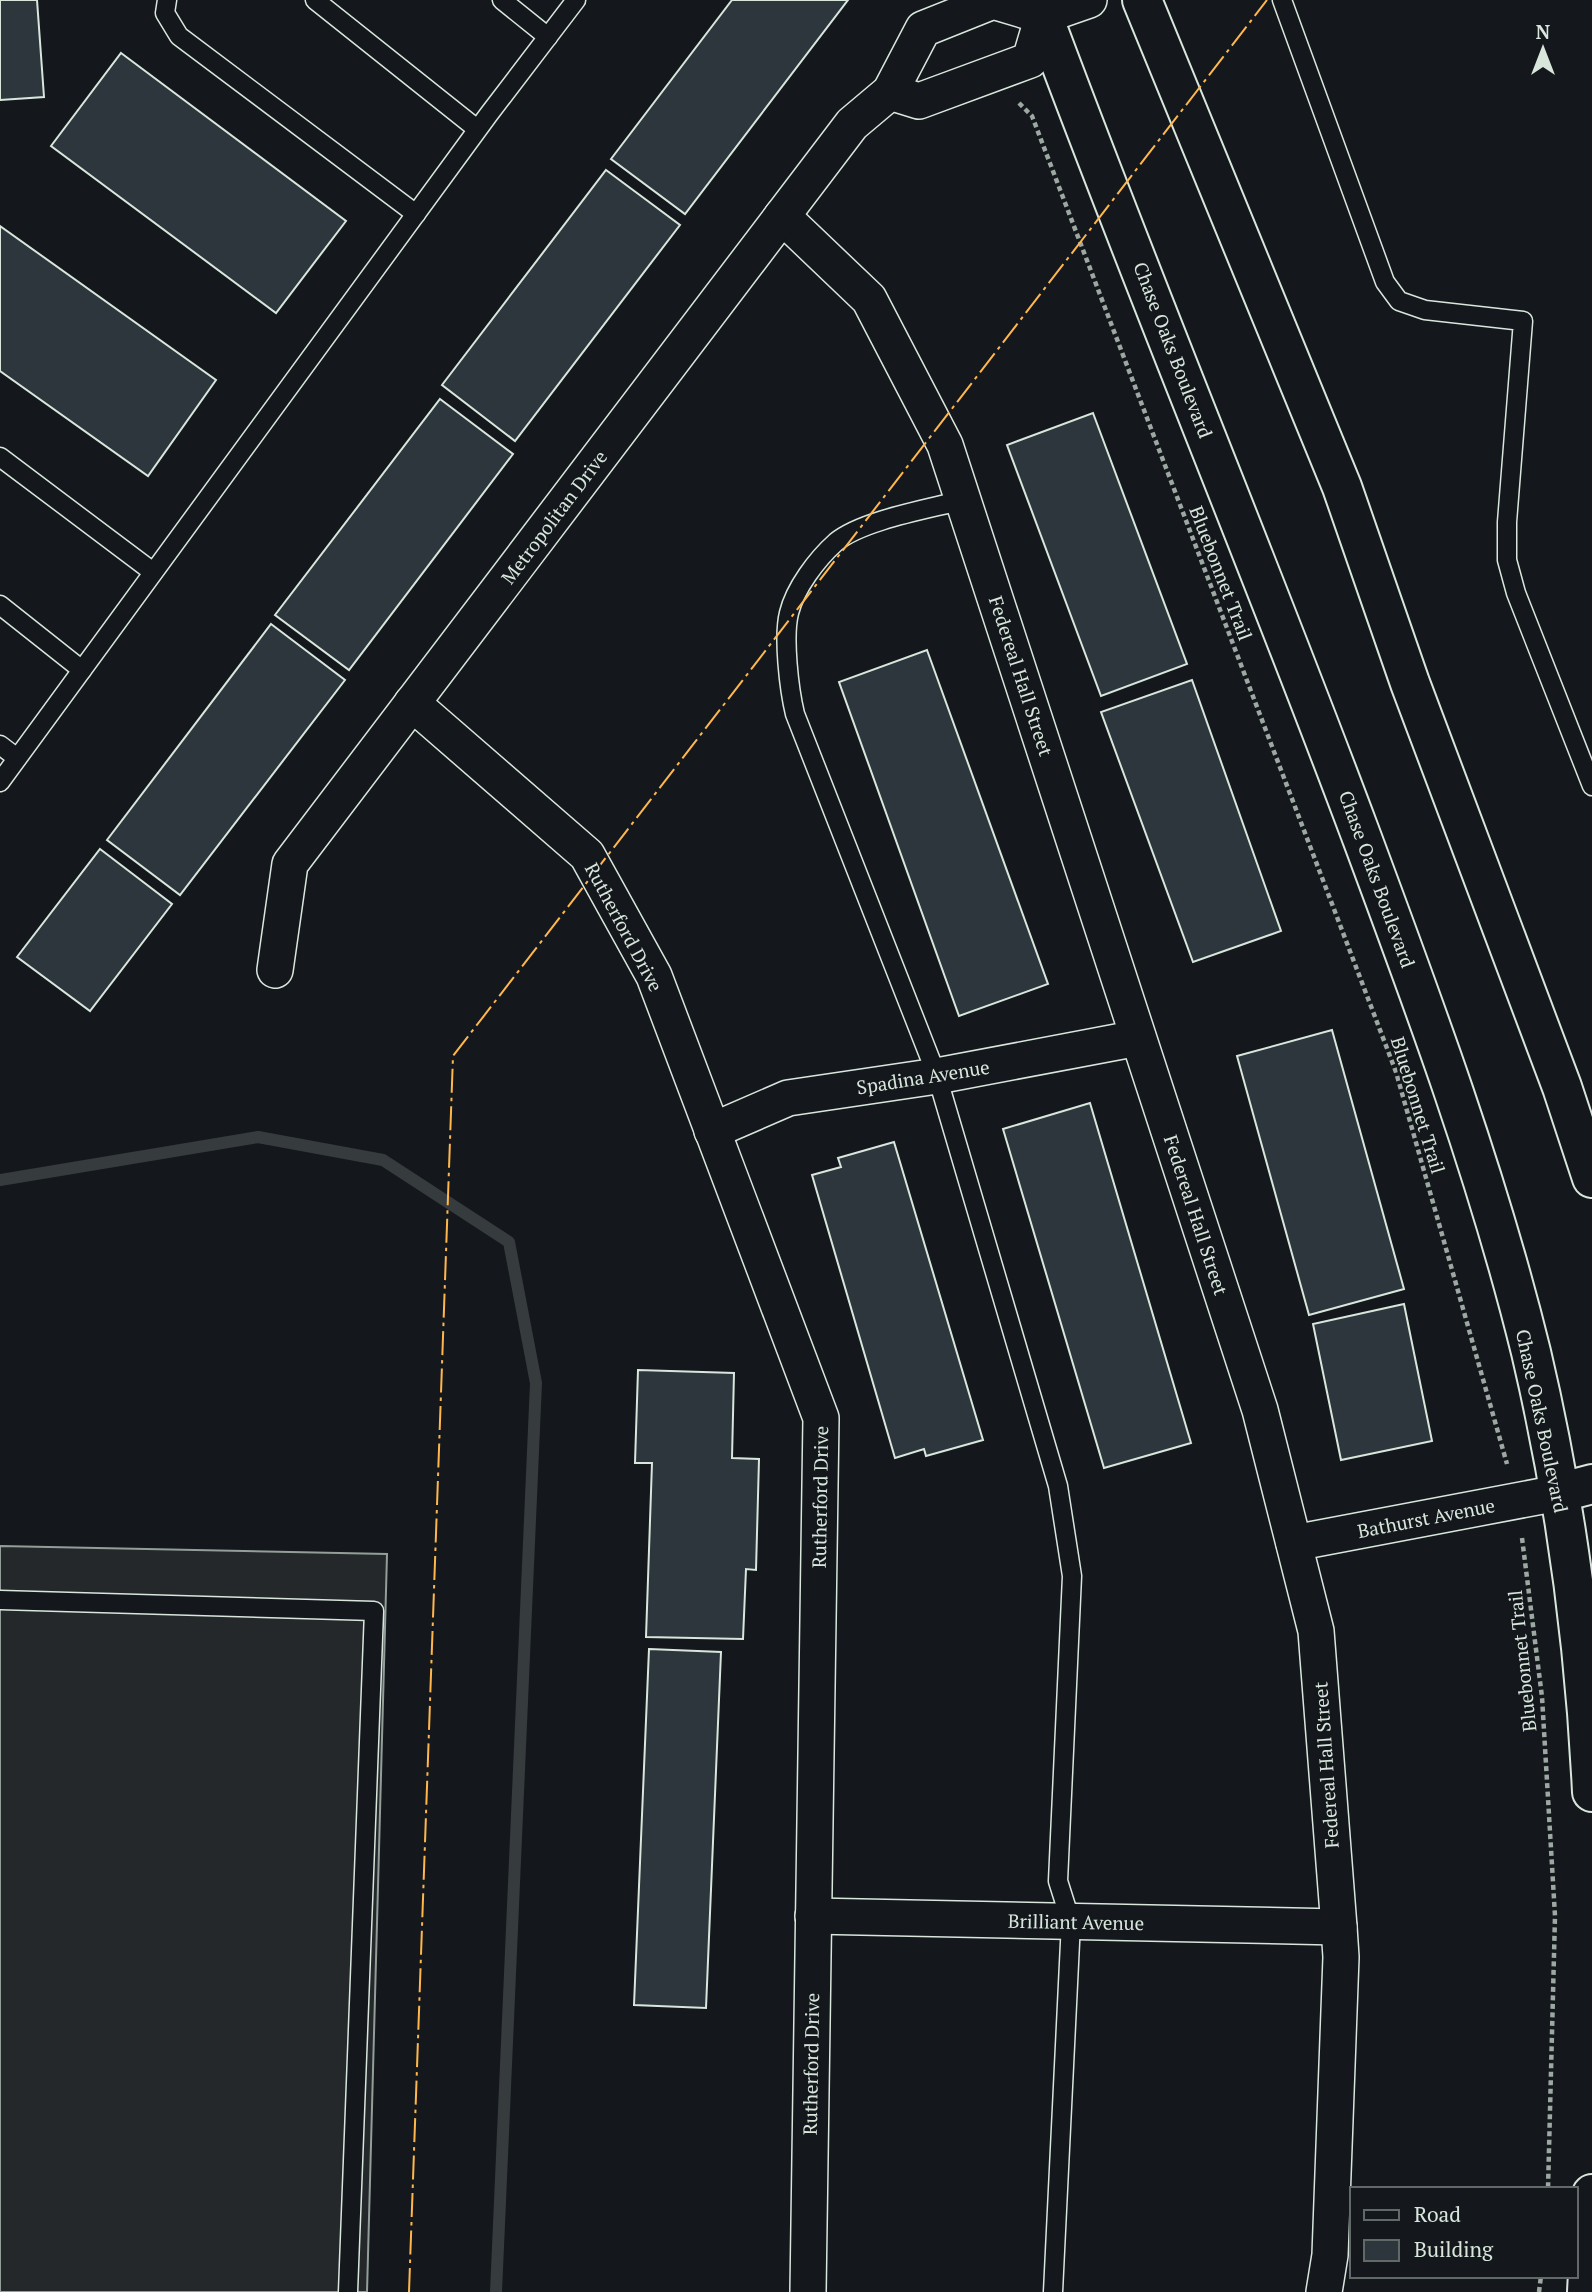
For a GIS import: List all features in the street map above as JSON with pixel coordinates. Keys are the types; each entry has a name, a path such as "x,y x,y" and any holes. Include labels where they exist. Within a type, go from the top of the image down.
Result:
{"street":[{"path":"890,92 919,101 1030,61 1040,8 1088,0"},
{"path":"1142,0 1342,487 1410,683 1562,1087 1592,1178"},
{"name":"Metropolitan Drive","path":"275,970 290,864 852,124 890,92 923,29 993,1 1040,8"},
{"name":"Chase Oaks Boulevard","path":"1040,8 1323,735 1436,1039 1476,1156 1531,1352 1575,1488 1576,1597 1592,1792"},
{"name":"Federeal Hall Street","path":"782,216 869,299 945,445 1260,1410 1316,1631 1339,1927 1341,1957 1330,2255 1324,2292"},
{"name":"Rutherford Drive","path":"412,703 587,855 654,976 821,1418 808,2292"},
{"name":"Spadina Avenue","path":"712,1131 788,1098 937,1076 1138,1038"},
{"name":"Bathurst Avenue","path":"1294,1543 1575,1488"},
{"name":"Brilliant Avenue","path":"813,1916 1339,1927"},
{"path":"1587,2292 1592,2194"}],"lane":[{"path":"167,0 165,13 179,36 416,214"},
{"path":"315,0 477,129"},
{"path":"502,0 548,37"},
{"path":"0,782 477,129 576,0"},
{"path":"1282,0 1385,282 1399,301 1425,310 1523,321 1507,522 1507,560 1516,593 1591,782"},
{"path":"0,457 153,572"},
{"path":"963,500 883,521 838,541 807,574 789,613 789,685 795,714 937,1076 1058,1486 1072,1576 1058,1881 1071,1922 1053,2292"},
{"path":"0,605 82,670"},
{"path":"0,745 17,758"},
{"path":"0,1600 374,1611 348,2292"}],"path":[{"name":"Bluebonnet Trail","path":"1021,97 1018,105 1032,116 1396,1072 1517,1500 1542,1697 1556,1916 1548,2187"}],"shaded area":[{"path":"0,1546 387,1554 367,2292 0,2292"}],"building":[{"path":"0,0 37,0 44,97 0,100"},
{"path":"732,0 848,0 685,214 611,159"},
{"path":"121,53 346,221 276,313 51,146"},
{"path":"606,170 680,225 515,441 442,385"},
{"path":"0,226 216,380 148,476 0,371"},
{"path":"440,399 513,454 349,670 275,615"},
{"path":"1093,413 1187,664 1101,696 1007,445"},
{"path":"271,624 345,680 180,895 107,840"},
{"path":"927,650 1048,984 959,1016 839,682"},
{"path":"1192,680 1281,931 1193,962 1101,712"},
{"path":"100,849 172,904 90,1011 17,957"},
{"path":"1332,1030 1404,1289 1309,1315 1237,1056"},
{"path":"1090,1103 1191,1443 1104,1468 1003,1129"},
{"path":"894,1142 983,1440 926,1456 924,1449 895,1458 812,1175 841,1167 838,1158"},
{"path":"1404,1304 1432,1441 1341,1460 1313,1324"},
{"path":"638,1370 734,1373 732,1458 759,1459 756,1570 746,1569 743,1639 646,1637 652,1463 635,1463"},
{"path":"649,1649 721,1652 706,2008 634,2005"}],"waterway":[{"path":"0,1180 258,1137 383,1160 509,1242 536,1383 496,2292"}],"power":[{"path":"409,2292 453,1056 1267,0"}]}
